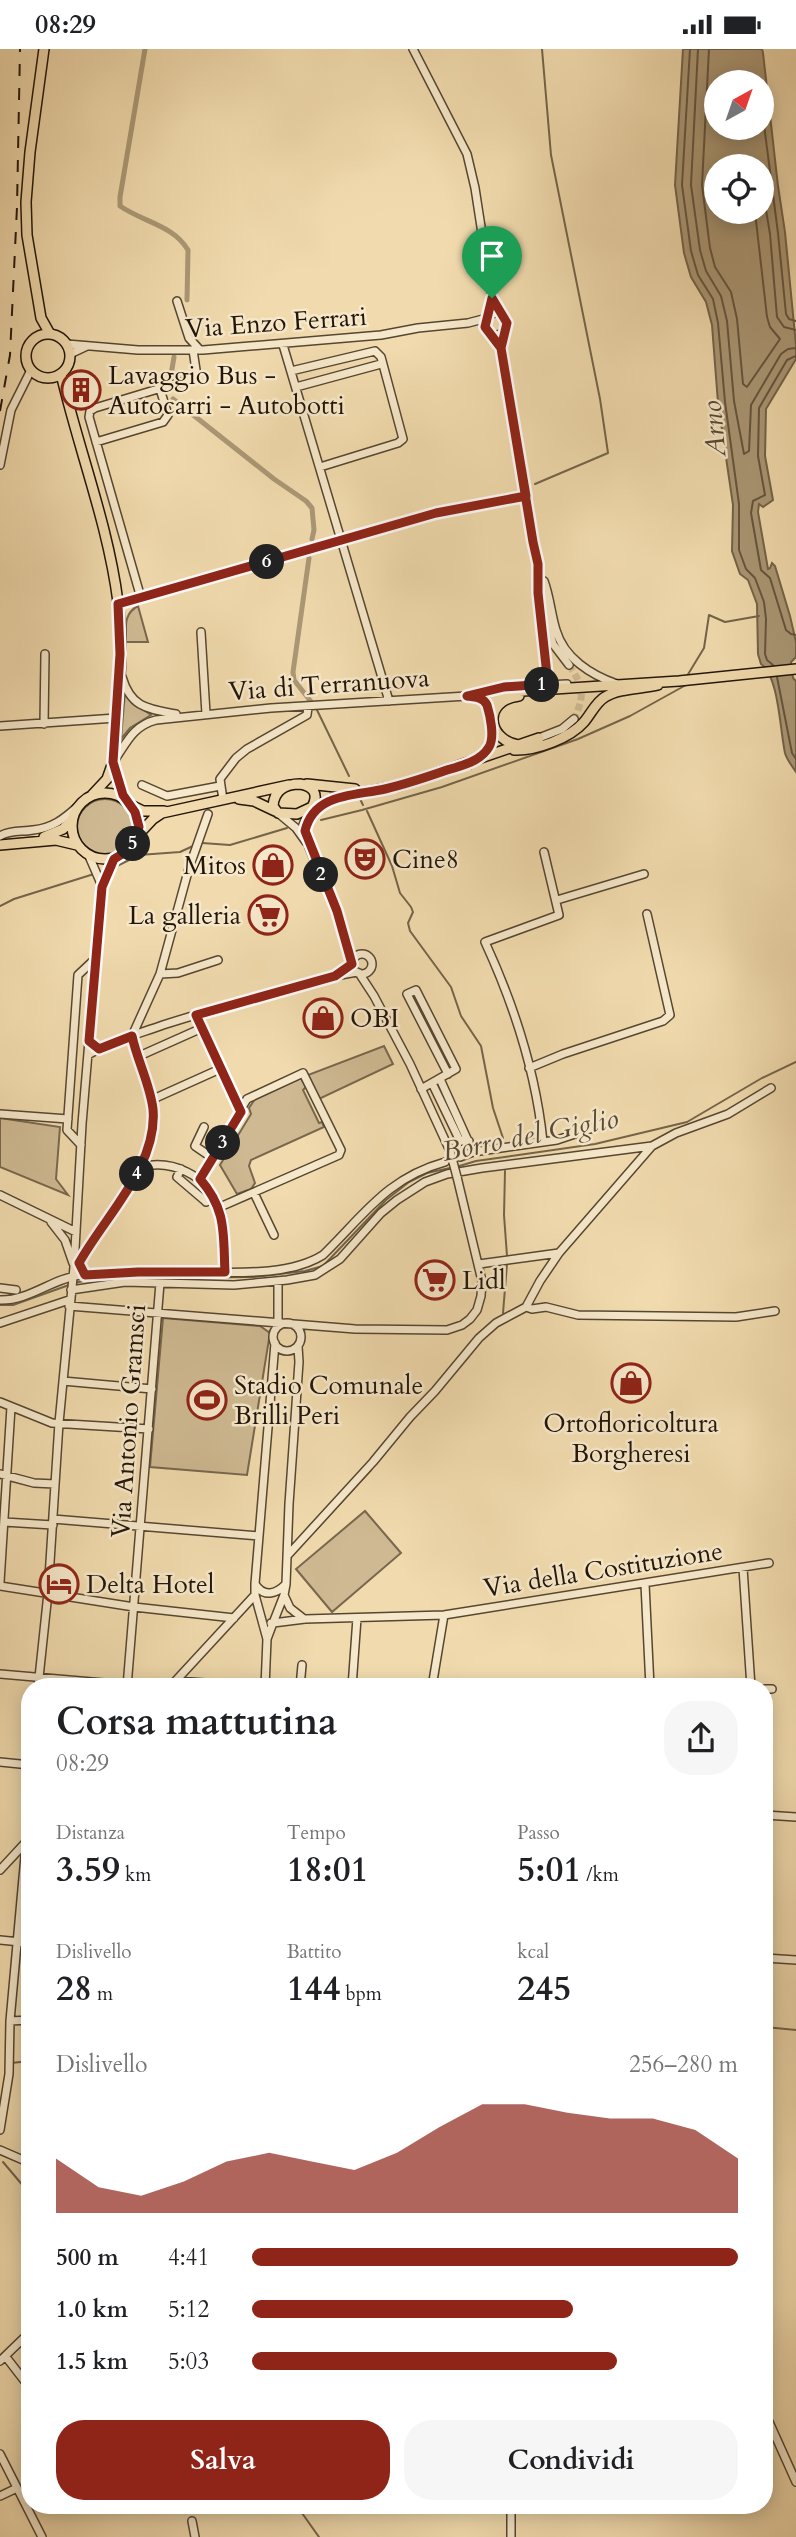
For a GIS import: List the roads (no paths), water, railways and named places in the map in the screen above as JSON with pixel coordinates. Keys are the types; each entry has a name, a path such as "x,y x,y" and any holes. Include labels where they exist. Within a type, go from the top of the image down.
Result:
{"main road":[{"path":"38,337 41,318 27,235 26,202 28,164 44,49"},
{"path":"41,318 50,334"},
{"path":"50,334 62,339 70,354 68,365 61,375 50,378 36,375 26,356 32,341 50,334"},
{"path":"61,375 108,544 118,604 119,668 113,762 107,779 77,807 72,829 78,846"},
{"path":"50,378 66,395"},
{"path":"469,764 484,754 492,741 489,708 497,696 507,692 679,681 796,669"},
{"path":"662,684 502,700 495,710 496,732 518,751 566,736 578,728 603,697 679,681"},
{"path":"227,799 254,801 277,812 292,814 351,793 385,789 469,764 539,739"},
{"path":"113,762 128,802 138,819 138,835"},
{"path":"303,784 316,795 309,810"},
{"path":"0,845 34,840 64,840 78,846 89,856 114,859 129,850 153,819 173,811 289,785 385,789"},
{"path":"277,812 273,802 275,796 289,785"},
{"path":"92,795 109,793 143,811 173,811"},
{"path":"34,840 55,833 72,820"}],"street":[{"path":"413,49 467,154 492,298 507,323 501,348 548,627 554,644 569,665"},
{"path":"492,298 485,324 501,348"},
{"path":"141,598 89,417 90,411 95,408 188,381 195,376 196,350 186,331 177,301"},
{"path":"488,317 499,313"},
{"name":"Via Enzo Ferrari","path":"66,344 138,350 283,345 381,335 468,323 488,317"},
{"path":"468,323 489,332 504,332"},
{"path":"177,350 186,331"},
{"path":"283,345 389,701"},
{"path":"70,354 87,346"},
{"path":"291,371 375,351 381,357 403,439 398,443 320,467"},
{"path":"296,387 381,364"},
{"path":"0,465 11,409 31,370"},
{"path":"96,442 165,420 168,415 160,389"},
{"path":"118,604 436,513 526,496"},
{"path":"538,564 548,591 556,632 563,645 593,675 617,684"},
{"path":"538,564 538,593 548,684"},
{"path":"201,632 206,714"},
{"path":"44,723 45,654"},
{"name":"Via di Terranuova","path":"119,668 129,695 139,705 151,710 194,715"},
{"name":"Via di Terranuova","path":"113,762 131,734 142,725 156,720 206,714 467,696 504,687 596,685"},
{"name":"Via di Terranuova","path":"467,696 485,700 489,708"},
{"path":"227,799 220,786 225,770 236,758 307,715 308,707"},
{"path":"0,726 116,718"},
{"path":"539,739 562,729 574,719"},
{"path":"142,785 167,796 220,786"},
{"path":"305,831 313,814 326,803"},
{"path":"0,836 54,825 77,807"},
{"path":"0,1323 69,1303 355,1329 426,1331 447,1330 462,1325 477,1310 482,1281 450,1151 374,996 352,964 303,825 309,810"},
{"path":"277,812 296,828 310,847"},
{"path":"75,1264 84,1255 141,1167 153,1133 151,1100 132,1036 160,974 189,868 208,814"},
{"path":"543,1142 530,1068 505,988 485,942 559,915 544,852"},
{"path":"89,856 102,887"},
{"path":"38,1677 48,1593 69,1303 75,1264 81,1145 102,887 114,859"},
{"path":"557,900 644,874"},
{"path":"530,1068 563,1054 663,1021 670,1015 647,914"},
{"path":"345,938 370,959 374,996"},
{"path":"335,976 361,954"},
{"path":"81,1145 67,1130 78,975 96,958"},
{"path":"160,974 178,973 218,960"},
{"path":"88,1055 132,1036 196,1015 335,976 370,970"},
{"path":"421,1089 436,1081 448,1074 456,1069 416,990 407,994 448,1074"},
{"path":"196,1015 241,1112"},
{"path":"137,1057 202,1027"},
{"path":"89,1041 99,1049"},
{"path":"151,1100 220,1069"},
{"path":"200,1179 247,1099 303,1073 341,1150 339,1155 220,1207"},
{"path":"436,1081 473,1152"},
{"path":"71,1290 106,1284 222,1285 315,1275 327,1269 397,1200 425,1182 447,1174 482,1167 652,1146 676,1133 728,1114 771,1088"},
{"path":"0,1114 68,1119"},
{"path":"460,1157 473,1152 557,1140 602,1125"},
{"path":"204,1127 195,1146 214,1159"},
{"path":"288,1555 373,1462 479,1338 496,1323 526,1307 559,1252 652,1146"},
{"path":"146,1156 154,1165"},
{"path":"0,1300 17,1299 72,1276 138,1272 225,1272 298,1266 313,1262 391,1187 442,1162"},
{"path":"141,1167 154,1165 181,1169 200,1179 220,1207 225,1272"},
{"path":"181,1169 177,1177 206,1202 214,1198"},
{"path":"254,1193 274,1235"},
{"path":"0,1195 76,1232"},
{"path":"60,1224 77,1212"},
{"path":"48,1219 61,1234 75,1264 85,1275"},
{"path":"61,1234 76,1232"},
{"path":"479,1264 559,1252"},
{"path":"278,1281 278,1322"},
{"name":"Via Antonio Gramsci","path":"128,1678 160,1283"},
{"path":"0,1288 16,1290"},
{"path":"526,1307 546,1307 578,1315 736,1317 775,1311"},
{"path":"264,1321 274,1341 285,1351 298,1346"},
{"path":"265,1678 267,1639 255,1595 255,1584 274,1341 279,1326 288,1323 296,1326 302,1338"},
{"path":"267,1639 286,1584 298,1346 308,1330 316,1325"},
{"path":"63,1381 152,1389"},
{"path":"0,1402 52,1423 149,1429"},
{"path":"11,1407 4,1448 4,1522 0,1584 134,1607 234,1618"},
{"path":"3,1475 55,1485"},
{"path":"4,1522 141,1526 259,1536"},
{"name":"Via della Costituzione","path":"264,1623 305,1619 444,1615 769,1563"},
{"path":"743,1568 750,1678"},
{"path":"255,1584 259,1590 268,1594 278,1592 286,1584"},
{"path":"645,1584 650,1678"},
{"path":"179,1678 255,1595"},
{"path":"284,1595 290,1608 305,1619"},
{"path":"434,1678 444,1615"},
{"path":"353,1678 357,1618"},
{"path":"301,1678 302,1665"},
{"path":"0,1674 48,1678"},
{"path":"0,1762 21,1764"},
{"path":"773,1816 796,1817"},
{"path":"0,1870 21,1848"},
{"path":"0,2130 9,2074 10,2021 21,1914"},
{"path":"0,1940 21,1942"},
{"path":"773,1959 796,1960"},
{"path":"10,2021 21,2020"},
{"path":"0,2150 21,2159"},
{"path":"21,2341 3,2359 21,2378"},
{"path":"773,2431 796,2482"},
{"path":"0,2454 21,2496"},
{"path":"0,2496 17,2488"},
{"path":"30,2514 42,2537"},
{"path":"511,2514 511,2537"},
{"path":"192,2521 195,2537"}],"water":[{"path":"683,49 762,49 765,70 704,70 704,140 773,140 785,232 796,359 766,409 765,456 773,500 763,507 759,504 758,512 768,569 772,563 775,566 796,642 796,657 791,662 793,678 796,681 796,772 785,753 772,680 758,654 757,604 748,580 740,574 732,551 733,505 718,403 712,325 706,302 691,277 684,253 675,185"}],"waterway":[{"path":"145,49 120,206 166,229 188,250 187,300"},
{"path":"535,484 608,453 600,399 551,155 542,49"},
{"path":"171,375 174,357"},
{"path":"173,399 306,501 312,508 312,539"},
{"path":"309,558 293,672 294,680 312,703"},
{"path":"687,676 704,648 709,615 725,622 759,616"},
{"path":"321,820 442,787 578,739 630,716 686,685"},
{"path":"317,710 349,776"},
{"path":"360,799 363,805"},
{"path":"367,811 392,866 400,893 413,912 408,923 410,931 451,987 461,1016 481,1046 493,1108 503,1138"},
{"path":"202,843 230,845 287,828"},
{"path":"115,867 139,855 180,852 193,846"},
{"path":"0,906 14,899 94,874"},
{"name":"Borro del Giglio","path":"456,1167 476,1161 595,1144 687,1122 762,1078 796,1062"},
{"name":"Borro del Giglio","path":"74,1283 93,1279 253,1277 305,1271 323,1266 386,1200 409,1182 427,1173 450,1168"},
{"path":"505,1171 507,1256"},
{"path":"503,1313 507,1264"},
{"name":"Borro del Giglio","path":"0,1305 13,1305 69,1285"},
{"path":"440,1390 469,1356"},
{"path":"313,1533 371,1470"},
{"path":"773,2028 796,2030"},
{"path":"11,2063 21,2062"},
{"path":"3,2162 21,2183"},
{"path":"303,2514 319,2537"}],"tunnel":[{"path":"569,665 578,679 581,691 580,704 574,719"}],"railway":[{"path":"0,411 10,355 17,207 20,49"}],"place":[{"name":"Lavaggio Bus - Autocarri - Autobotti","path":"81,390"},
{"name":"Cine8","path":"365,859"},
{"name":"Mitos","path":"273,865"},
{"name":"La galleria","path":"268,915"},
{"name":"OBI","path":"323,1018"},
{"name":"Lidl","path":"435,1280"},
{"name":"Ortofloricoltura Borgheresi","path":"631,1383"},
{"name":"Stadio Comunale Brilli Peri","path":"207,1400"},
{"name":"Delta Hotel","path":"59,1584"}],"water label":[{"name":"Arno","path":"713,429"}]}
